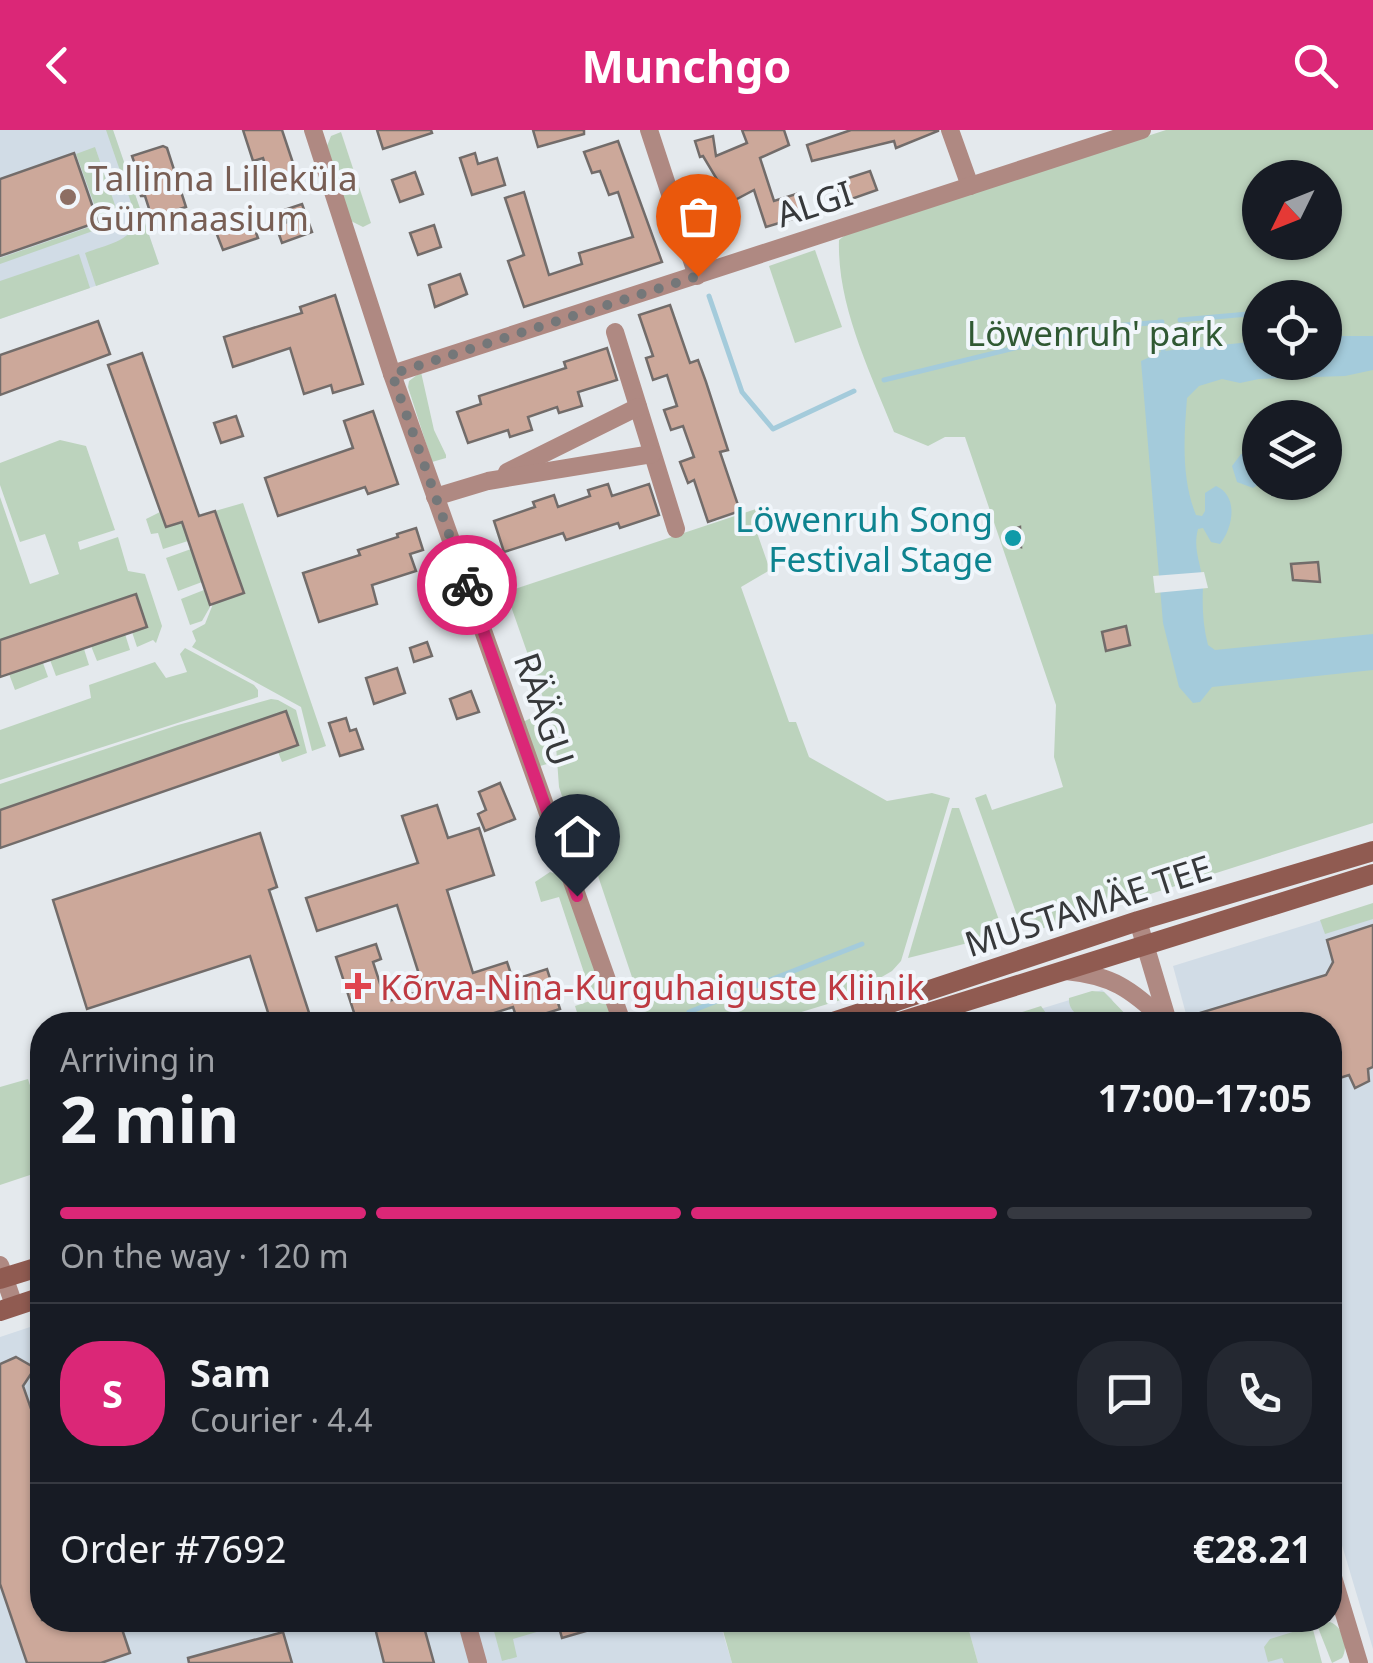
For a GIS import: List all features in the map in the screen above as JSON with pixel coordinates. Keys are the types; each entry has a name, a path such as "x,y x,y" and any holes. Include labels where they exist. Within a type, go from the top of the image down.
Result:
{"main road":[{"name":"MUSTAMÄE TEE","path":"864,1012 1138,922 1373,851"},
{"name":"MUSTAMÄE TEE","path":"932,1012 1373,874"},
{"path":"2,1274 30,1268"}],"street":[{"name":"RÄÄGU","path":"312,130 392,374 617,1012"},
{"path":"649,130 698,276"},
{"path":"950,130 970,186"},
{"name":"ALGI","path":"392,374 1142,130"},
{"path":"615,332 676,528"},
{"path":"488,481 638,407"},
{"path":"436,497 488,481 652,454"},
{"path":"1138,922 1165,1012"},
{"path":"1066,971 1098,974 1116,982 1154,1012"},
{"path":"2,1274 7,1308"},
{"path":"1342,1607 1359,1663"},
{"path":"469,1632 478,1663"}],"shaded area":[{"name":"Tallinna Lilleküla Gümnaasium","path":"0,130 113,130 159,264 0,319"},
{"path":"1373,904 1373,1649 1342,1545 1342,1012 1185,1012 1173,966"},
{"path":"1102,990 1112,999 1116,1012 1030,1012"},
{"path":"30,1327 30,1632 723,1632 732,1663 0,1663 0,1337"},
{"path":"969,1632 1300,1632 1309,1663 978,1663"}],"green space":[{"path":"106,130 113,130 159,264 96,286 85,253 123,238 137,220"},
{"name":"Löwenruh' park","path":"1166,130 1373,130 1373,823 1034,931 1021,927 975,798 986,794 992,810 1063,787 1054,757 1056,705 965,437 945,437 928,446 894,432 849,314 839,240 848,233"},
{"path":"341,132 371,223 363,227 351,221 327,146 331,136"},
{"path":"95,147 116,208 116,219 107,226 0,264 0,258 101,223 76,154"},
{"path":"815,250 842,327 795,343 769,266"},
{"path":"79,254 90,288 0,319 0,281"},
{"path":"421,372 434,430 446,455 432,462 408,387 409,381"},
{"path":"60,440 86,446 115,530 78,542 80,550 118,537 128,571 145,574 162,626 156,643 153,640 137,647 132,632 147,626 135,594 0,640 0,497 30,584 59,574 45,534 20,542 0,485 0,463"},
{"path":"243,503 326,746 312,751 301,707 192,647 196,641 192,631 205,624 213,604 244,592 215,511"},
{"path":"762,507 755,527 770,570 741,587 789,722 796,722 809,757 887,801 932,793 950,798 901,961 892,971 844,999 802,1012 641,1012 593,861 559,787 555,732 506,592"},
{"path":"160,512 166,527 182,522 188,541 163,549 158,533 151,534 146,519"},
{"path":"191,549 202,582 178,591 166,558"},
{"path":"204,590 210,607 202,621 190,625 181,599"},
{"path":"125,634 130,650 97,661 91,646"},
{"path":"185,648 254,685 258,697 0,780 0,730 91,698 89,685 155,662 166,678 187,672 180,654"},
{"path":"84,649 89,665 56,676 50,660"},
{"path":"43,663 48,677 15,690 9,674"},
{"path":"271,699 296,710 307,753 282,762 278,752 298,744 286,711 0,810 0,784 178,725"},
{"path":"539,714 548,744 547,764 540,766 523,722"},
{"path":"952,808 959,808 1004,934 908,958"},
{"path":"550,872 564,881 610,1012 577,1012 575,1006 593,1000 559,897 541,902 535,882"},
{"path":"1373,903 1373,919 1325,934 1320,920"},
{"path":"1092,991 1104,992 1123,1012 1075,1012 1069,998"},
{"path":"1041,1006 1045,1012 1022,1012"},
{"path":"28,1079 30,1085 30,1175 0,1185 0,1087"},
{"path":"494,1632 537,1632 513,1639 517,1657 502,1661"},
{"path":"723,1632 969,1632 978,1663 732,1663"},
{"path":"1293,1632 1314,1632 1322,1663 1284,1663 1282,1658 1268,1662 1264,1647 1270,1639"},
{"path":"1320,1632 1341,1632 1344,1653 1332,1663"}],"water":[{"path":"1342,336 1373,336 1373,370 1345,376"},
{"path":"1242,343 1242,380 1254,380 1240,383 1222,379 1199,386 1187,398 1186,472 1196,515 1202,516 1205,493 1216,486 1228,497 1232,513 1220,544 1211,542 1203,528 1198,529 1196,545 1208,645 1215,650 1373,634 1373,670 1212,687 1200,702 1193,703 1179,687 1163,623 1141,361 1163,351"},
{"path":"1242,454 1242,484 1237,482 1232,466"}],"pier":[{"path":"1204,572 1208,588 1155,593 1153,576"}],"building":[{"path":"243,130 282,130 296,172 270,180 263,158 253,161"},
{"path":"377,130 431,130 432,133 383,149"},
{"path":"533,130 584,130 584,134 538,147"},
{"path":"742,130 784,130 789,145 760,158 774,201 796,194 803,216 766,227 754,190 716,210 719,218 706,223 691,182 703,178 706,185 718,181 700,157 695,141 713,136 716,156 747,143"},
{"path":"851,130 938,131 896,148 894,141 812,161 807,145"},
{"path":"618,141 662,262 524,307 508,261 524,255 505,198 524,192 549,275 582,264 579,253 633,237 618,192 609,195 600,171 592,173 584,152"},
{"path":"167,148 186,207 152,218 145,196 141,196 132,156"},
{"path":"74,153 98,222 0,256 0,179"},
{"path":"475,153 478,164 497,158 505,185 472,195 460,158"},
{"path":"870,171 877,190 843,202 836,182"},
{"path":"415,172 423,194 400,202 392,180"},
{"path":"302,204 312,232 282,243 276,226 288,222 284,210"},
{"path":"249,214 258,238 223,250 214,227"},
{"path":"434,225 441,247 418,255 410,233"},
{"path":"460,274 467,294 435,307 429,285"},
{"path":"335,295 363,384 333,393 331,385 304,394 290,348 233,367 224,337 302,313 300,307"},
{"path":"670,305 690,363 698,360 706,382 728,450 720,452 740,511 708,522 694,480 688,483 680,462 694,457 683,426 671,430 664,410 677,406 667,375 653,380 646,358 653,356 639,315"},
{"path":"98,321 110,354 0,395 0,355"},
{"path":"607,348 617,380 578,392 582,406 559,413 557,407 528,417 532,430 510,437 508,430 468,443 457,412 481,404 479,396 566,368 564,362"},
{"path":"142,353 199,516 215,511 244,593 210,605 182,522 166,527 108,365"},
{"path":"373,411 398,484 368,494 365,487 278,516 265,478 353,448 344,421"},
{"path":"236,416 243,436 221,443 214,423"},
{"path":"608,484 612,496 649,484 659,515 566,540 563,533 504,552 494,521 535,507 533,502 554,495 558,507 590,496 588,490"},
{"name":"Löwenruh Song Festival Stage","path":"1020,527 1021,547 1006,543 1006,532"},
{"path":"416,528 423,550 410,554 416,571 372,585 377,604 319,622 303,573 360,555 358,550"},
{"path":"1318,562 1320,582 1293,580 1291,564"},
{"path":"136,594 147,627 0,677 0,640"},
{"path":"1126,626 1130,645 1106,651 1102,632"},
{"path":"427,642 432,656 414,662 410,648"},
{"path":"397,668 405,693 374,704 366,678"},
{"path":"471,691 479,712 457,719 450,699"},
{"path":"286,711 298,745 0,848 0,810"},
{"path":"346,718 350,731 356,729 363,749 340,756 329,723"},
{"path":"500,783 515,819 485,831 478,814 486,810 479,792"},
{"path":"437,805 448,838 479,828 494,875 447,890 473,973 507,962 513,980 547,969 560,1009 354,1012 336,957 376,944 381,959 373,962 386,1002 424,990 397,905 317,931 306,898 418,863 402,816"},
{"path":"260,833 277,887 269,890 309,1012 268,1012 250,956 87,1009 53,900"},
{"path":"1373,925 1373,1067 1368,1069 1369,1081 1355,1088 1349,1075 1342,1077 1342,1012 1203,1012 1326,975 1333,962 1327,940"},
{"path":"16,1357 30,1365 30,1376 23,1386 30,1406 30,1632 123,1632 130,1653 101,1663 27,1663 0,1584 0,1364"},
{"path":"283,1632 292,1663 189,1663 188,1658"},
{"path":"376,1632 425,1632 434,1663 384,1663"},
{"path":"560,1632 583,1632 562,1638"}],"waterway":[{"path":"709,296 742,392 773,429 854,391"},
{"path":"1180,320 1242,315"},
{"path":"884,380 1101,327 1162,322"},
{"path":"1163,346 1163,351"},
{"path":"689,1012 862,944"}],"way so far":[{"path":"467,585 392,374 698,276"}],"place":[{"name":"Tallinna Lilleküla Gümnaasium","path":"68,197"},
{"name":"Löwenruh Song Festival Stage","path":"1013,538"},
{"name":"Kõrva-Nina-Kurguhaiguste Kliinik","path":"358,986"}],"route":[{"path":"467,585 577,896"}]}
